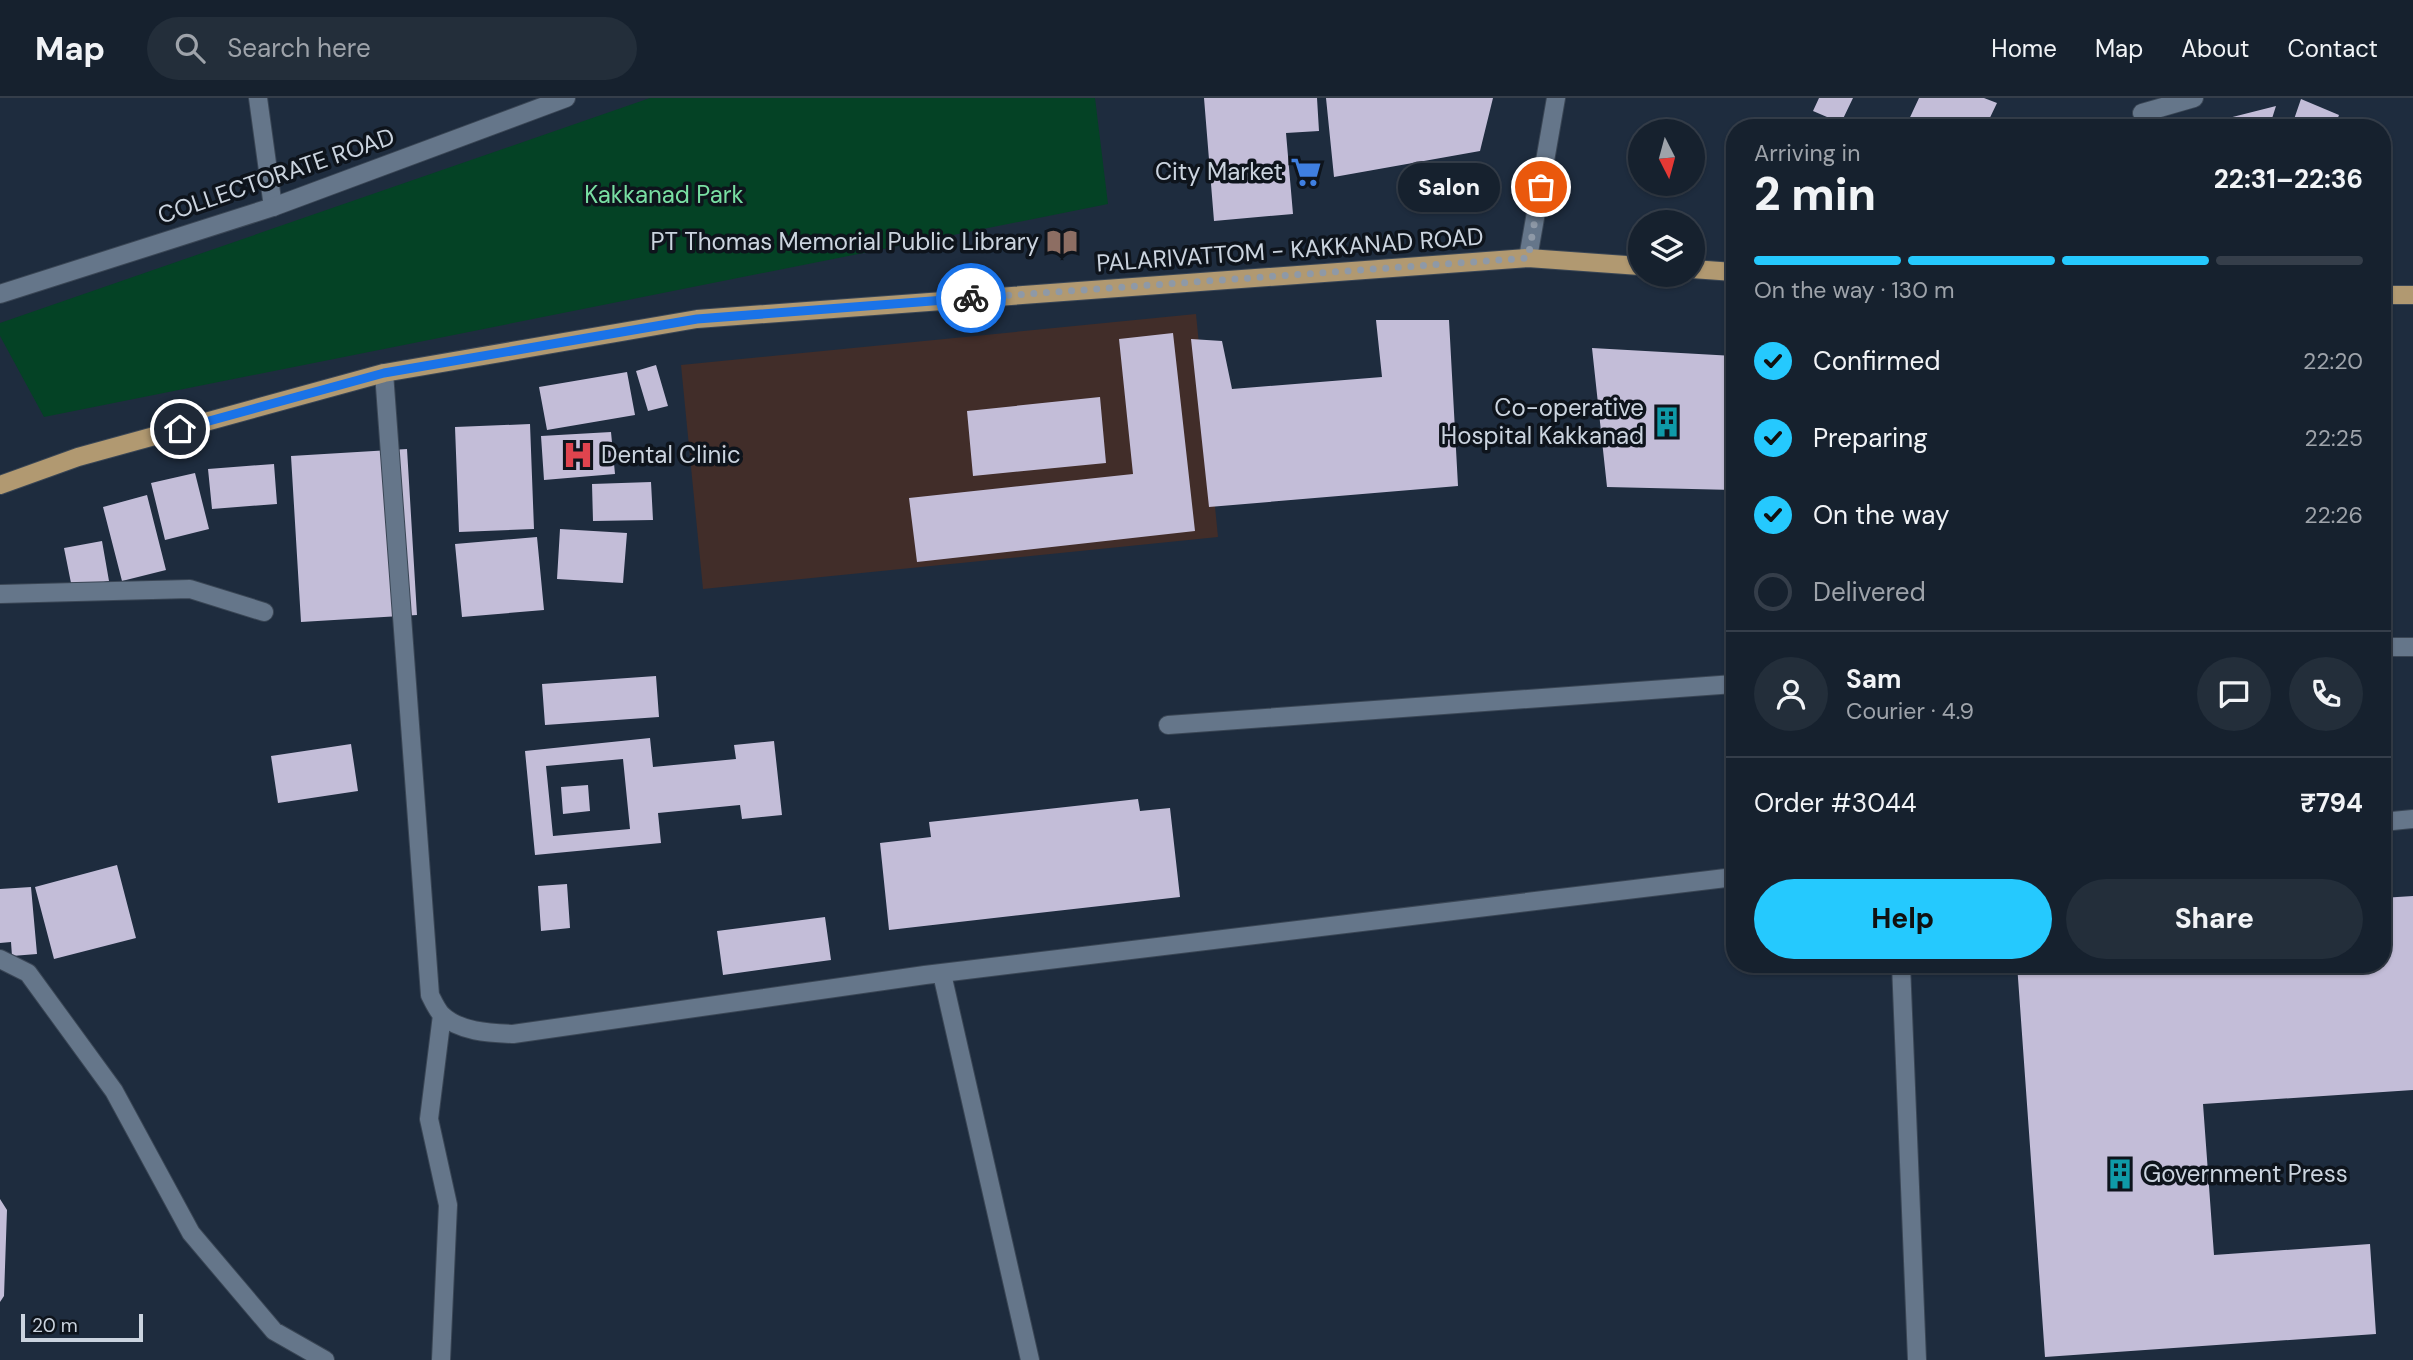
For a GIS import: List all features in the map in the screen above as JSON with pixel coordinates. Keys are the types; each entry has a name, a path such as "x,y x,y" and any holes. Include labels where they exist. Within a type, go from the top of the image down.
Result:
{"main road":[{"name":"PALARIVATTOM - KAKKANAD ROAD","path":"0,485 78,457 384,373 697,319 1528,258 1628,264"},
{"path":"1705,270 1726,271"},
{"path":"2391,295 2413,295"}],"street":[{"path":"258,98 273,207"},
{"name":"COLLECTORATE ROAD","path":"0,294 273,207 566,98"},
{"path":"1528,258 1556,98"},
{"path":"2142,113 2194,98"},
{"path":"384,373 430,995 442,1015 484,1033 513,1034 942,974 1726,878"},
{"path":"0,594 190,589 264,612"},
{"path":"2391,648 2413,647"},
{"path":"1168,725 1726,685"},
{"path":"2391,821 2413,819"},
{"path":"0,960 28,973 114,1091 191,1233 274,1331 325,1360"},
{"path":"1900,973 1917,1360"},
{"path":"942,974 1030,1360"},
{"path":"441,1360 448,1205 429,1119 442,1015"}],"shaded area":[{"path":"1196,314 1218,537 703,589 681,365"}],"green space":[{"name":"Kakkanad Park","path":"650,98 1095,98 1108,204 44,417 0,336 0,323"}],"building":[{"path":"1204,98 1317,98 1319,131 1286,133 1293,214 1214,221"},
{"path":"1326,98 1493,98 1480,151 1334,177"},
{"path":"1819,98 1853,98 1843,119 1832,119 1813,111"},
{"path":"1919,98 1984,98 1997,103 1989,119 1909,119"},
{"path":"2301,99 2339,115 2337,119 2294,119"},
{"path":"2276,106 2272,119 2225,119"},
{"path":"1376,320 1449,320 1458,486 1209,507 1191,339 1222,341 1232,389 1382,377"},
{"path":"1173,333 1195,531 917,562 909,498 1133,474 1119,339"},
{"name":"Co-operative Hospital Kakkanad","path":"1592,348 1726,356 1726,490 1607,487"},
{"path":"656,365 668,406 648,411 636,371"},
{"path":"627,372 635,415 547,430 539,387"},
{"path":"1100,397 1106,463 973,476 967,411"},
{"path":"530,424 534,529 459,532 455,427"},
{"name":"Dental Clinic","path":"611,432 615,474 544,480 541,436"},
{"path":"407,449 417,615 301,622 291,456"},
{"path":"274,464 277,504 212,509 208,469"},
{"path":"195,473 209,529 165,540 151,483"},
{"path":"651,482 653,520 593,521 592,484"},
{"path":"147,495 166,570 122,581 103,507"},
{"path":"560,529 627,533 623,583 557,579"},
{"path":"537,537 544,610 462,617 455,544"},
{"path":"102,541 109,581 72,588 64,548"},
{"path":"656,676 659,717 545,725 542,684"},
{"path":"650,738 653,767 736,759 734,745 774,741 782,815 742,819 740,805 658,813 661,843 535,855 525,751","holes":["623,759 630,829 553,836 546,766"]},
{"path":"351,744 358,791 278,803 271,756"},
{"path":"588,785 590,811 563,814 561,787"},
{"path":"1138,799 1140,811 1170,808 1180,897 889,930 880,843 931,837 929,822"},
{"path":"117,865 136,938 54,959 35,887"},
{"path":"567,884 570,928 541,931 538,886"},
{"path":"31,887 37,954 12,956 11,942 0,943 0,889"},
{"name":"Government Press","path":"2413,896 2413,1090 2203,1104 2214,1255 2370,1244 2376,1334 2045,1357 2018,973 2391,973 2391,897"},
{"path":"825,917 831,960 723,975 717,931"},
{"path":"0,1199 7,1210 4,1296 0,1302"}],"way so far":[{"path":"971,298 1528,258 1541,187"}],"place":[{"name":"City Market","path":"1306,172"},
{"name":"Salon","path":"1541,187"},
{"name":"PT Thomas Memorial Public Library","path":"1062,242"},
{"name":"Co-operative Hospital Kakkanad","path":"1667,422"},
{"name":"Dental Clinic","path":"578,455"},
{"name":"Government Press","path":"2120,1174"}],"route":[{"path":"180,429 384,373 697,319 971,298"}]}
